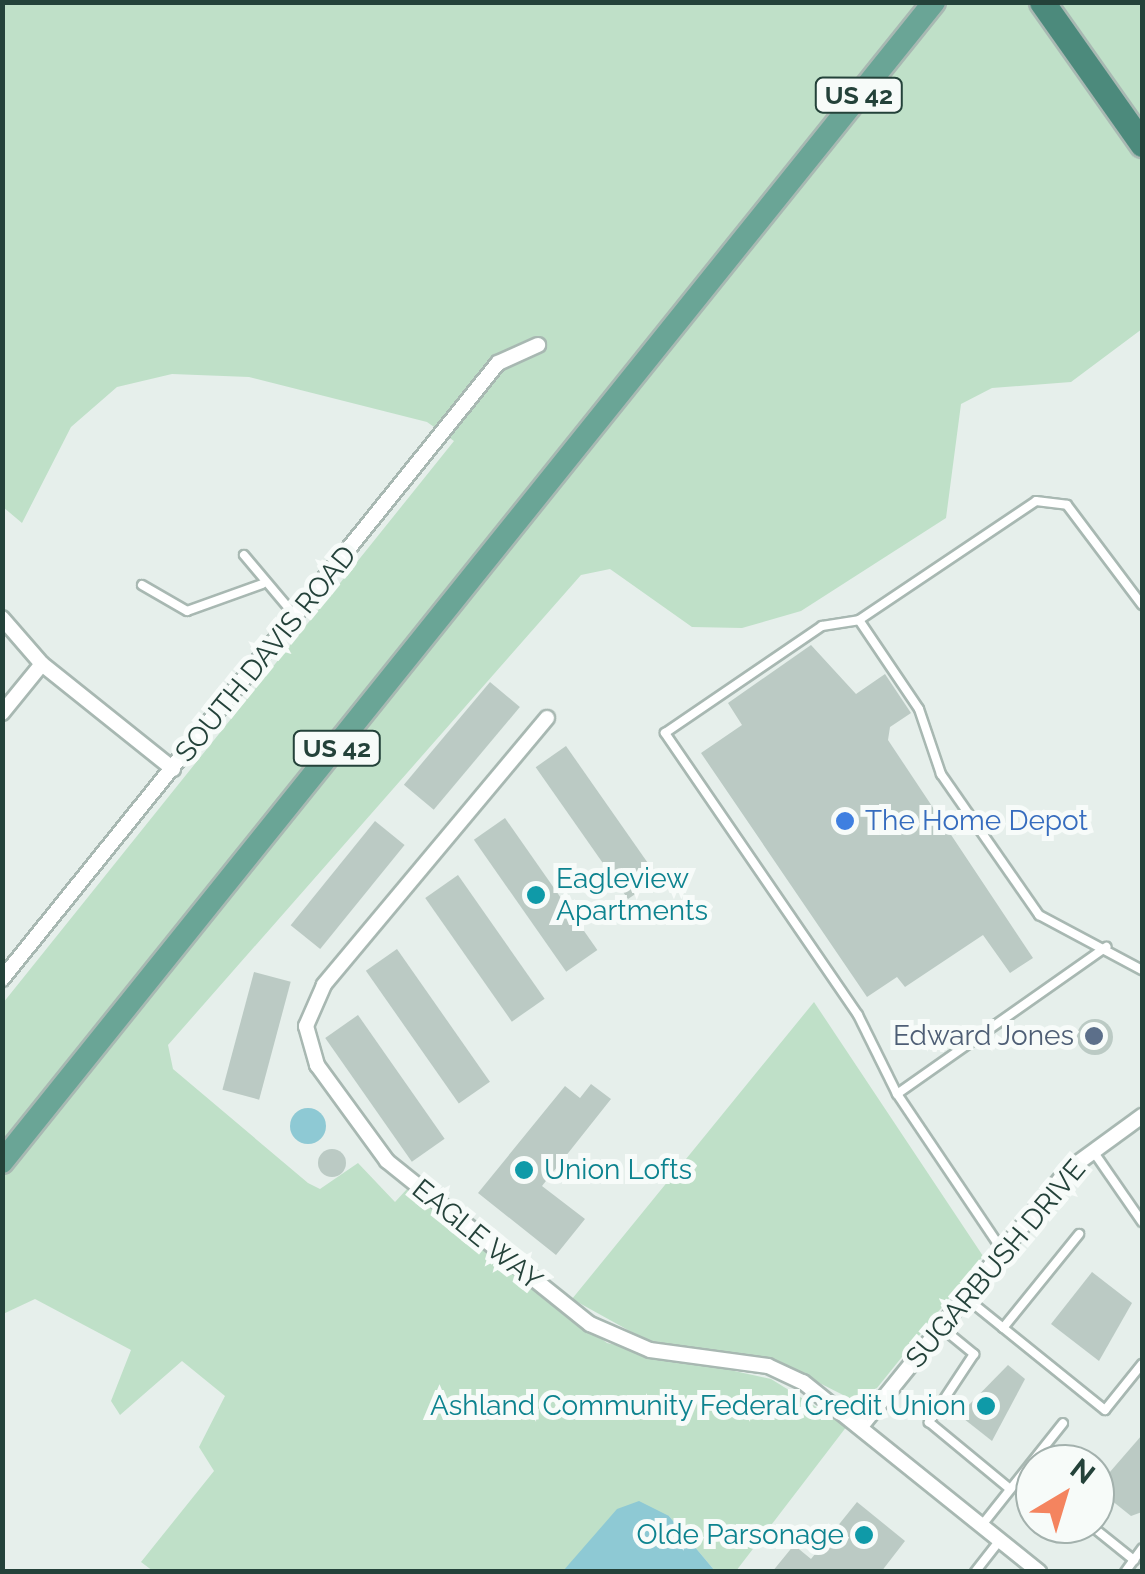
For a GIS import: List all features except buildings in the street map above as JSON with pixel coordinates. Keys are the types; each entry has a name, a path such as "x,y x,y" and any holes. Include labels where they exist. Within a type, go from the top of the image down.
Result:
{"highway":[{"path":"1042,2 1142,144"}],"main road":[{"name":"US 42","path":"2,1162 934,2"}],"street":[{"name":"SOUTH DAVIS ROAD","path":"2,978 297,618 498,364 538,344"},
{"path":"2,618 42,664 173,769"},
{"path":"2,713 42,664"},
{"name":"EAGLE WAY","path":"546,718 324,985 308,1012 312,1054 387,1161 590,1324 650,1350 786,1372 862,1425 1039,1572"},
{"name":"SUGARBUSH DRIVE","path":"862,1425 1002,1250 1093,1150 1142,1116"}],"lane":[{"path":"1002,1250 898,1094 858,1015 665,734 822,626 860,620 1049,498 1067,506 1142,605"},
{"path":"244,554 262,584 297,618"},
{"path":"142,585 186,611 262,584"},
{"path":"860,620 919,709 941,774 1024,897 1051,926 1107,946 1142,970"},
{"path":"898,1094 1107,946"},
{"path":"1093,1150 1142,1222"},
{"path":"1132,1207 1142,1200"},
{"path":"1003,1328 1079,1234"},
{"path":"964,1297 1104,1410 1142,1364"},
{"path":"940,1327 974,1354 928,1422 1010,1489"},
{"path":"982,1525 1063,1423"},
{"path":"975,1572 1000,1540"},
{"path":"1114,1544 1134,1560"},
{"path":"1125,1572 1142,1550"}],"green space":[{"path":"3,3 928,3 3,1156 3,1003 454,441 427,422 249,377 172,374 117,387 71,427 22,523 3,507"},
{"path":"940,3 1036,3 1142,153 1142,329 1071,382 992,388 961,404 946,518 801,611 742,628 692,627 610,569 581,575 168,1045 173,1069 308,1183 320,1189 358,1163 395,1202 407,1189 607,1343 771,1379 847,1426 736,1571 715,1571 669,1516 578,1556 563,1571 153,1571 141,1562 214,1471 199,1447 225,1396 182,1361 120,1415 111,1401 131,1350 35,1299 3,1314 3,1168"},
{"path":"1046,3 1142,3 1142,138"},
{"path":"814,1002 983,1256 877,1388 851,1399 774,1360 646,1340 572,1299"}],"water":[{"path":"308,1108 320,1114 326,1126 320,1138 308,1144 296,1138 290,1126 296,1114"},
{"path":"639,1501 669,1516 715,1571 563,1571 617,1509"}],"place":[{"name":"The Home Depot","path":"845,821"},
{"name":"Eagleview Apartments","path":"536,895"},
{"name":"Edward Jones","path":"1094,1036"},
{"name":"Union Lofts","path":"524,1170"},
{"name":"Ashland Community Federal Credit Union","path":"986,1406"},
{"name":"Olde Parsonage","path":"864,1535"}]}
